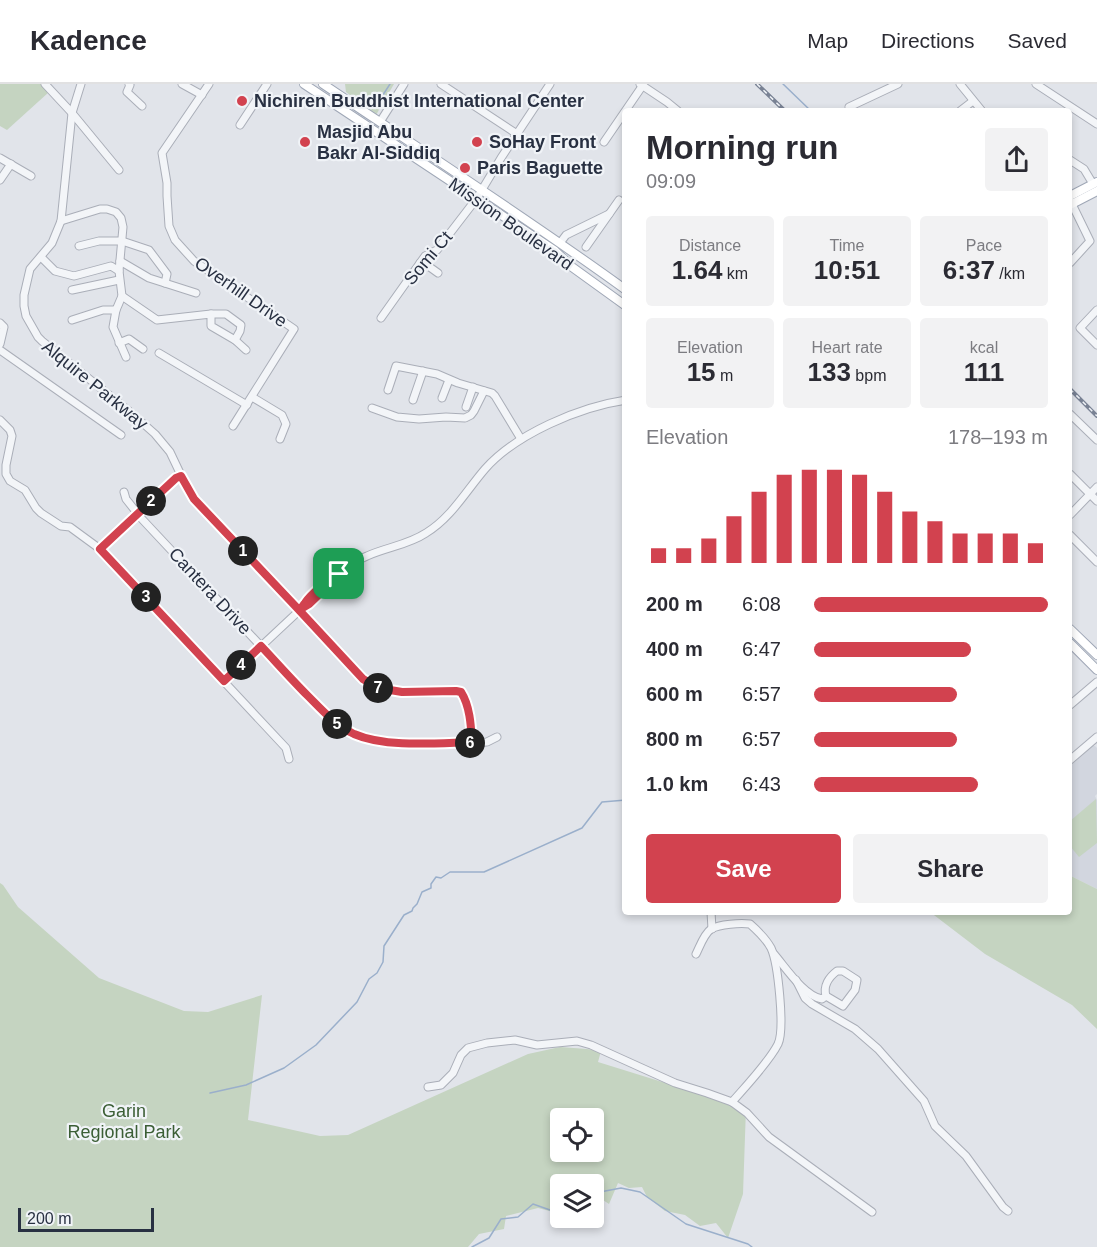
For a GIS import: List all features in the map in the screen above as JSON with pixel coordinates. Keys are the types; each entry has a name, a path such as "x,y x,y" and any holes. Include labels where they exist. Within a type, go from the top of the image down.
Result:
{"main road":[{"name":"Mission Boulevard","path":"304,84 554,250 572,267 622,303"},
{"name":"Mission Boulevard","path":"323,84 483,190 622,287"},
{"path":"1072,200 1096,185"},
{"path":"1072,631 1097,655"},
{"path":"1072,647 1097,670"}],"street":[{"path":"45,84 119,170"},
{"name":"Alquire Parkway","path":"81,84 72,113 61,221 52,243 30,269 24,295 26,316 38,337 155,434 170,452 194,499 301,609 363,679 378,688 402,692 461,692 471,726 472,742"},
{"path":"130,84 128,92 142,106"},
{"path":"183,84 202,95"},
{"name":"Overhill Drive","path":"209,84 162,153 167,183 169,226 176,240 194,261 294,329 233,426"},
{"path":"240,125 267,84"},
{"path":"380,122 404,84"},
{"path":"441,84 517,134"},
{"name":"Somi Ct","path":"381,318 425,256 437,250 483,190 550,84"},
{"path":"853,108 898,84"},
{"path":"960,84 979,108"},
{"path":"1036,84 1097,124"},
{"path":"626,108 641,85 675,108"},
{"path":"964,108 973,101"},
{"path":"604,142 622,114"},
{"path":"0,158 31,176"},
{"path":"1072,161 1084,169 1096,185"},
{"path":"0,180 10,164"},
{"path":"586,247 619,200"},
{"path":"1072,205 1090,241 1072,261"},
{"path":"61,221 100,209 116,212 122,218 119,271 122,296 116,310 113,327 126,357"},
{"path":"560,243 566,235 609,214"},
{"path":"79,246 99,241 122,241 149,250 167,274 165,283"},
{"path":"41,257 55,271 74,276 111,266 119,271"},
{"path":"120,261 149,278 196,294"},
{"path":"420,263 424,263 438,273"},
{"path":"72,290 119,280"},
{"path":"122,296 157,320 225,314 241,325 235,340"},
{"path":"72,320 103,310 116,310"},
{"path":"1097,310 1080,328 1097,345"},
{"path":"211,314 211,326 235,340 246,350"},
{"path":"0,323 4,327 0,344"},
{"path":"119,343 129,339 143,350"},
{"path":"0,350 121,435"},
{"path":"159,353 247,405"},
{"path":"388,390 396,366 437,374 448,380 492,393 521,439"},
{"path":"413,399 423,371"},
{"path":"442,398 448,380"},
{"path":"466,407 473,387"},
{"path":"372,408 397,417 465,418 471,415 484,391"},
{"path":"252,397 282,415 286,424 280,439"},
{"path":"224,681 348,566 368,555 410,542 434,528 447,516 487,467 521,439 597,405 622,401"},
{"path":"1072,416 1097,440"},
{"path":"0,420 10,430 12,436 6,465 6,474 10,481 25,490 40,513 61,526 70,527 100,549 286,748 289,759"},
{"path":"100,549 176,478 181,476"},
{"path":"1072,476 1097,501"},
{"path":"1072,513 1097,486"},
{"name":"Cantera Drive","path":"124,492 126,499 138,513 261,646 325,713 343,728 375,740 409,744 487,742 497,737"},
{"path":"1072,538 1097,562"},
{"path":"1072,703 1097,682"},
{"path":"1072,758 1097,737"},
{"path":"711,915 712,929"},
{"path":"696,954 705,936 712,929 729,924 750,924 813,997 822,999 826,996"},
{"path":"732,1102 766,1062 781,1038 776,964 772,952"},
{"path":"837,971 843,971 857,980 855,990 843,1006 826,996 824,990 837,971"},
{"path":"796,980 805,998 812,1004 855,1029 878,1049 924,1101 935,1126 966,1156 1008,1211"},
{"path":"428,1087 441,1085 453,1073 461,1055 468,1048 507,1040 537,1045 577,1041 591,1045 675,1083 732,1102 747,1113 769,1137 872,1212"}],"shaded area":[{"path":"1093,746 1097,748 1097,794 1095,796 1097,800 1097,889 1072,876 1072,764"}],"green space":[{"path":"0,84 41,84 49,92 7,130 0,126"},
{"path":"345,84 394,84 376,115 346,92"},
{"path":"1096,799 1097,843 1079,857 1072,848 1072,819"},
{"path":"1072,876 1097,889 1097,1029 1072,1005 985,954 934,915 1072,915"},
{"name":"Garin Regional Park","path":"0,883 18,907 99,978 184,1011 208,1012 262,995 248,1120 320,1136 348,1135 528,1054 560,1047 601,1051 598,1062 746,1108 743,1194 728,1238 716,1223 700,1226 685,1215 665,1211 647,1197 642,1187 629,1188 618,1183 609,1204 604,1201 604,1174 550,1174 550,1211 538,1208 506,1216 504,1229 479,1234 468,1247 0,1247"}],"waterway":[{"path":"377,104 390,84"},
{"path":"783,84 808,108"},
{"path":"210,1093 246,1085 284,1068 316,1045 357,1002 369,979 377,973 383,962 384,946 404,915 412,911 422,892 431,888 436,877 441,878 450,872 484,872 582,828 602,802 622,800"},
{"path":"604,1191 621,1188 640,1192 686,1224 752,1247"},
{"path":"472,1247 489,1238 501,1219 518,1217 533,1204 550,1210"}],"railway":[{"path":"757,84 782,108"},
{"path":"1072,391 1097,416"}],"place":[{"name":"Nichiren Buddhist International Center","path":"242,101"},
{"name":"Masjid Abu Bakr Al-Siddiq","path":"305,142"},
{"name":"SoHay Front","path":"477,142"},
{"name":"Paris Baguette","path":"465,168"}],"route":[{"path":"339,574 309,604 299,610 194,499 181,476 176,478 100,549 224,681 261,646 333,721 354,734 375,740 409,744 472,742 471,726 461,692 402,692 371,685 299,610 332,577 339,574"}]}
